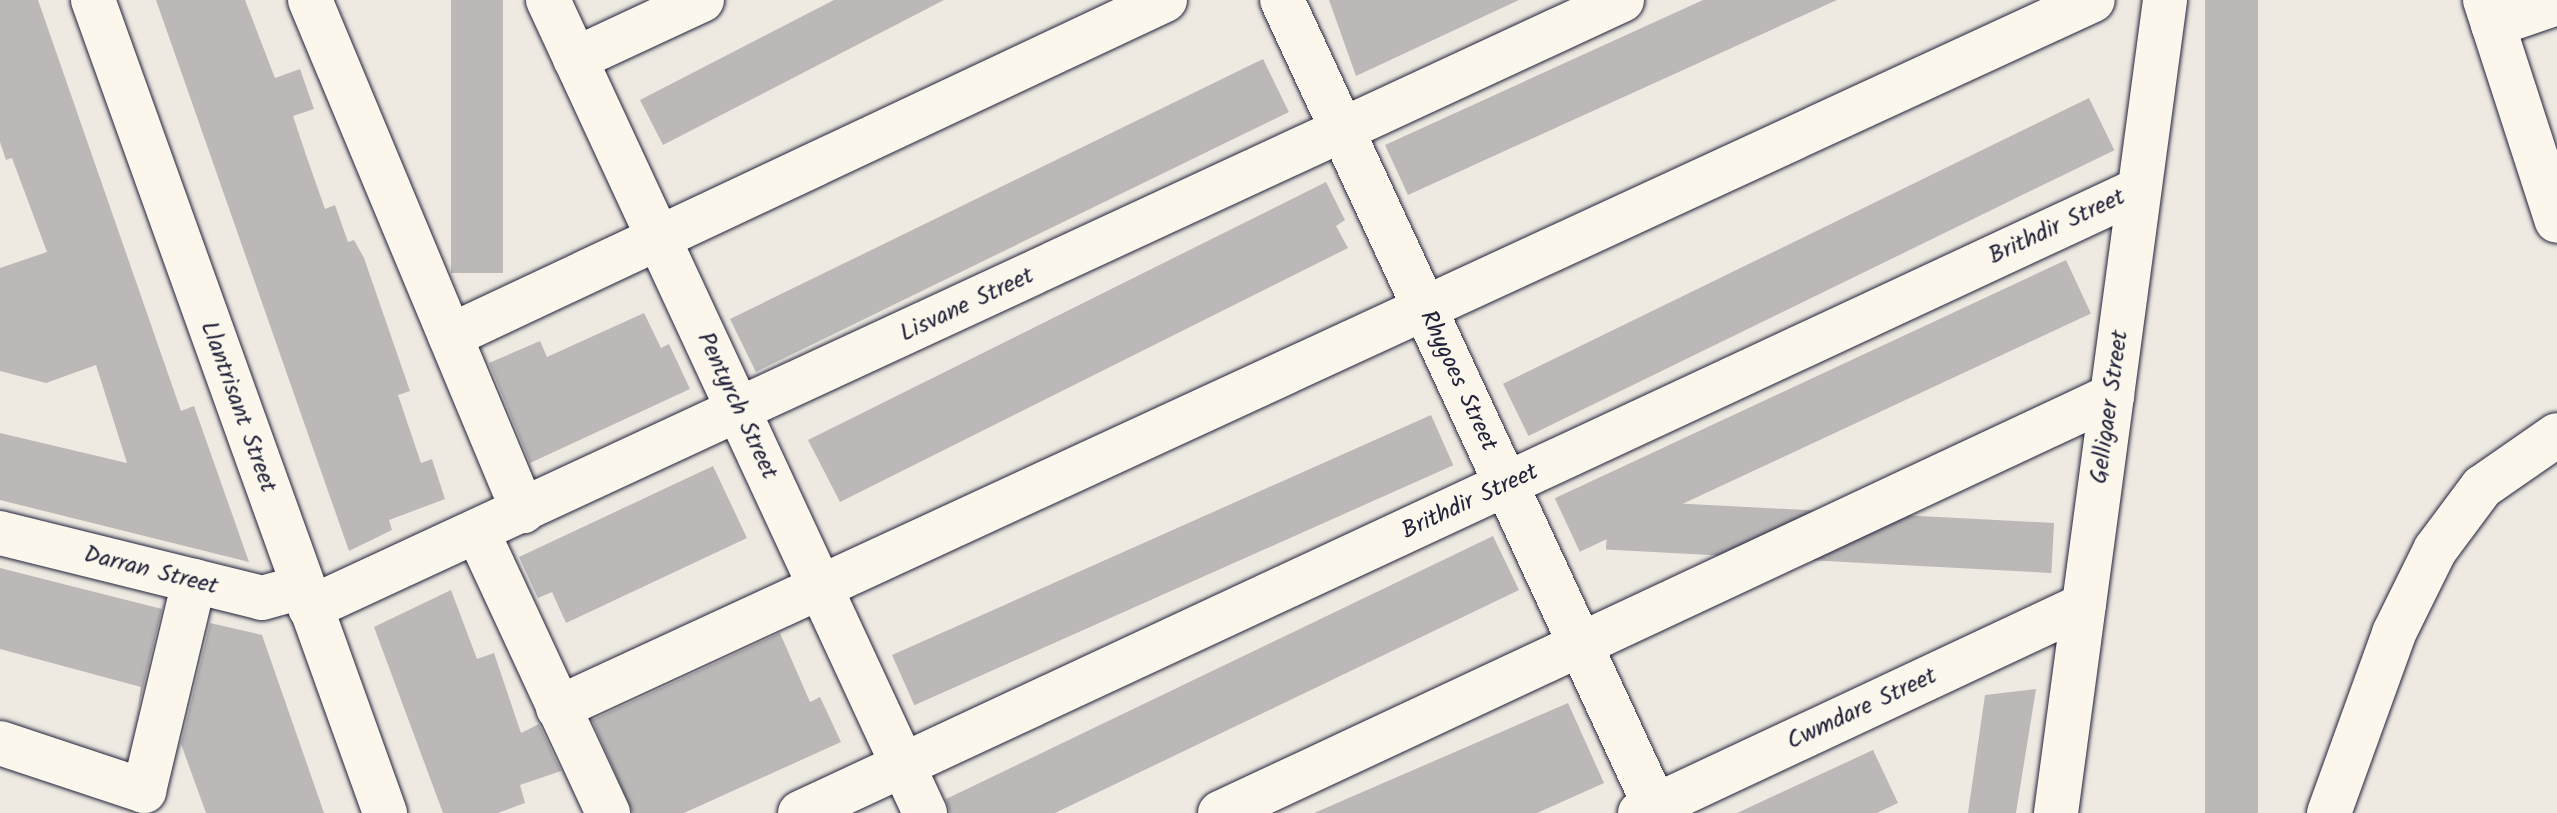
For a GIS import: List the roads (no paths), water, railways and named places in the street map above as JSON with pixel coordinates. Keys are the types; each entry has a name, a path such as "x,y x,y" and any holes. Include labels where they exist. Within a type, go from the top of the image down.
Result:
{"street":[{"name":"Llantrisant Street","path":"93,0 385,813"},
{"path":"310,0 523,511"},
{"name":"Pentyrch Street","path":"548,0 925,813"},
{"path":"575,59 702,0"},
{"path":"450,336 1165,0"},
{"name":"Rhygoes Street","path":"1282,0 1581,645 1648,809"},
{"name":"Lisvane Street","path":"306,598 478,533 1622,0"},
{"path":"558,708 823,590 1424,308 2093,0"},
{"name":"Gelligaer Street","path":"2056,813 2165,0"},
{"path":"2557,3 2489,12 2557,221"},
{"name":"Brithdir Street","path":"800,813 2138,190"},
{"path":"1220,813 2112,396"},
{"path":"2329,813 2394,633 2435,550 2488,481 2557,435"},
{"name":"Darran Street","path":"0,533 262,598 306,598"},
{"path":"478,533 608,813"},
{"path":"0,743 144,791 194,581"},
{"name":"Cwmdare Street","path":"1648,809 2084,605"}]}
